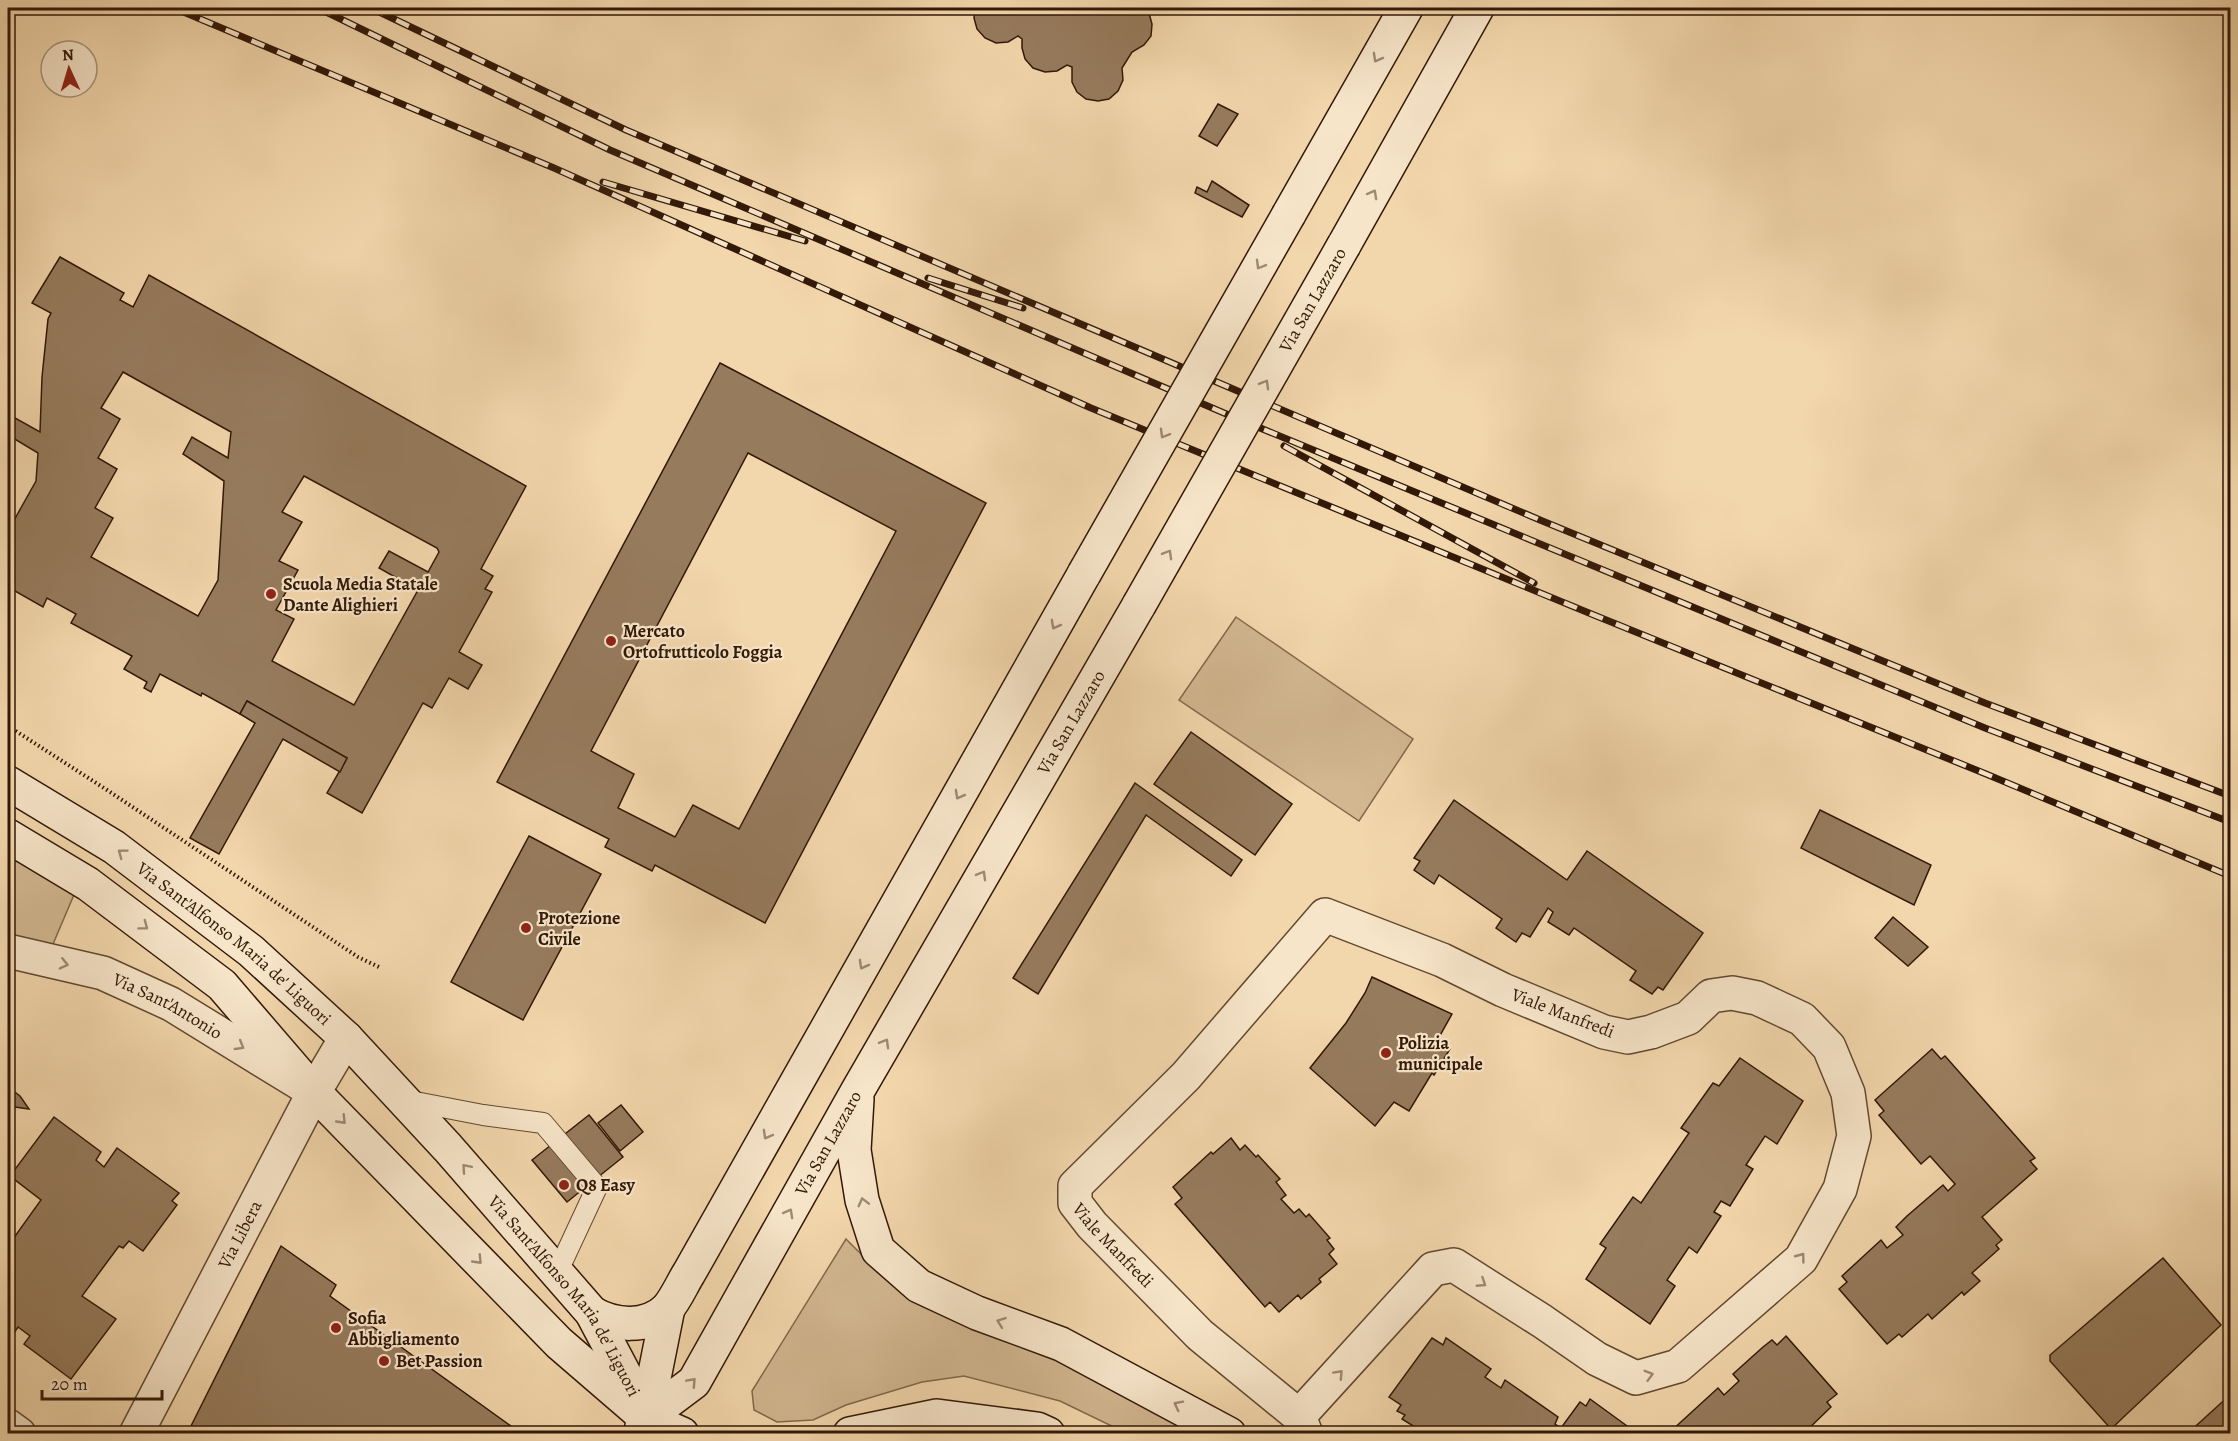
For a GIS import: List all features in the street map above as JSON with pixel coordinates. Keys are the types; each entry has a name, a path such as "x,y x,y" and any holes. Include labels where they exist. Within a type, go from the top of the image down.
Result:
{"main road":[{"path":"682,1434 647,1428 668,1308 1406,8"},
{"name":"Via San Lazzaro","path":"647,1428 694,1382 858,1090 1139,605 1477,8"},
{"name":"Via Sant'Alfonso Maria de' Liguori","path":"8,783 114,847 251,951 346,1038 592,1313 647,1428"},
{"name":"Via Sant'Alfonso Maria de' Liguori","path":"8,836 88,884 222,985 314,1092 559,1343 647,1428"},
{"name":"Viale Manfredi","path":"1325,915 1442,960 1503,990 1605,1032 1628,1037 1651,1032 1688,1018 1711,996 1732,993 1757,998 1802,1019 1829,1047 1848,1093 1854,1136 1840,1189 1801,1259 1678,1366 1636,1378 1597,1359 1454,1265 1434,1269 1302,1425 1200,1335 1092,1225 1075,1203 1074,1186 1186,1076 1325,915"},
{"name":"Via Sant'Antonio","path":"8,951 103,973 171,1004 314,1092"},
{"name":"Via Libera","path":"136,1434 314,1092 346,1038"},
{"path":"858,1090 854,1150 862,1200 878,1251 919,1286 976,1313 1061,1344 1229,1434"},
{"path":"592,1313 610,1322 632,1323 651,1319 668,1308"},
{"path":"850,1434 937,1416 1037,1429 1048,1434"},
{"path":"8,1426 19,1434"}],"lane":[{"path":"403,1100 483,1115 543,1123 597,1187 557,1273"}],"path":[{"path":"8,726 358,957 381,969"}],"shaded area":[{"path":"1236,617 1413,739 1359,821 1179,700"},
{"path":"8,850 76,890 50,951 8,939"},
{"path":"846,1239 876,1269 1092,1373 1198,1433 1126,1433 1060,1401 964,1376 922,1382 846,1405 813,1420 777,1422 754,1410 752,1391"}],"building":[{"path":"936,8 967,8 960,12 949,13"},
{"path":"975,8 1144,8 1149,13 1152,24 1151,36 1144,45 1132,52 1122,68 1123,80 1118,91 1109,99 1098,101 1086,99 1077,92 1072,82 1072,67 1067,65 1057,71 1045,72 1033,68 1025,59 1022,39 1018,36 1008,42 996,43 985,38 977,29 974,18"},
{"path":"1218,104 1238,114 1217,146 1199,136"},
{"path":"1212,181 1249,205 1242,217 1195,193 1197,187 1207,192"},
{"path":"60,257 124,293 120,300 133,307 149,275 526,486 481,569 493,576 485,589 492,592 459,652 482,665 468,689 449,678 432,708 423,703 362,813 327,793 347,758 247,701 240,714 160,674 151,692 144,688 147,682 124,669 132,656 71,623 76,614 47,598 43,607 8,587 8,531 36,481 38,453 8,435 8,414 40,432 42,377 48,319 51,313 32,303","holes":["123,372 231,432 228,458 192,437 183,454 224,481 218,580 198,616 91,557 113,518 95,508 117,469 98,458 120,419 101,408","304,476 437,548 439,552 428,572 389,551 379,568 418,590 354,705 272,661 294,619 276,610 298,570 279,561 302,522 282,512"]},
{"name":"Mercato Ortofrutticolo Foggia","path":"720,363 986,503 765,923 655,865 652,871 605,847 609,839 497,782","holes":["748,453 896,531 739,829 693,805 675,837 618,808 634,774 591,751"]},
{"path":"247,701 347,758 340,772 283,739 219,854 190,838 255,723 240,714"},
{"path":"1191,732 1292,804 1255,855 1154,784"},
{"path":"1135,783 1242,860 1231,876 1146,815 1038,994 1013,978"},
{"path":"1454,800 1567,880 1587,851 1703,933 1663,990 1658,987 1652,994 1630,980 1636,971 1574,928 1569,935 1548,922 1553,912 1548,908 1530,937 1522,933 1516,942 1496,928 1502,919 1439,875 1434,884 1414,870 1420,861 1414,858"},
{"path":"1820,810 1931,865 1914,905 1801,848"},
{"name":"Protezione Civile","path":"529,836 601,874 523,1020 451,982"},
{"path":"1893,917 1928,947 1908,966 1875,938"},
{"name":"Polizia municipale","path":"1372,977 1452,1014 1437,1041 1450,1049 1434,1075 1432,1073 1409,1111 1394,1102 1375,1126 1310,1068 1346,1023"},
{"path":"1932,1049 1941,1059 1945,1056 2035,1158 2030,1161 2037,1169 1982,1217 2002,1240 1996,1245 1999,1249 1972,1273 1980,1281 1964,1295 1962,1292 1932,1319 1928,1314 1902,1337 1899,1334 1887,1344 1839,1289 1847,1282 1842,1276 1881,1240 1887,1248 1903,1235 1896,1227 1907,1216 1943,1185 1948,1191 1955,1184 1930,1156 1921,1164 1879,1115 1884,1111 1875,1100"},
{"path":"1740,1058 1803,1101 1777,1144 1765,1136 1746,1165 1753,1169 1730,1206 1721,1201 1714,1212 1721,1216 1697,1253 1689,1247 1667,1280 1675,1286 1650,1324 1586,1279 1606,1248 1600,1244 1633,1197 1641,1203 1689,1133 1681,1128 1713,1083 1719,1086"},
{"path":"8,1087 20,1096 29,1109 8,1106"},
{"path":"621,1105 643,1132 620,1151 598,1123"},
{"path":"589,1115 623,1157 567,1202 532,1160"},
{"path":"54,1117 101,1152 96,1160 104,1167 117,1148 179,1193 172,1201 177,1205 143,1251 129,1241 123,1248 119,1246 82,1296 116,1319 71,1379 24,1344 30,1336 18,1327 8,1342 8,1246 41,1200 10,1176"},
{"path":"1231,1138 1240,1150 1245,1145 1256,1157 1258,1155 1280,1179 1276,1182 1286,1195 1281,1199 1294,1213 1299,1209 1306,1217 1309,1214 1330,1238 1327,1240 1334,1249 1329,1254 1337,1264 1301,1299 1298,1295 1279,1312 1270,1302 1265,1307 1175,1204 1182,1198 1173,1187 1211,1152 1213,1154"},
{"path":"281,1246 336,1285 330,1296 522,1434 187,1434"},
{"path":"2163,1258 2221,1325 2111,1429 2050,1361 2050,1355"},
{"path":"1786,1336 1837,1394 1827,1402 1831,1407 1803,1434 1673,1434 1671,1431 1718,1388 1724,1395 1739,1381 1733,1374 1763,1347 1772,1340 1777,1345"},
{"path":"1432,1338 1443,1345 1446,1338 1491,1369 1485,1377 1501,1388 1505,1380 1558,1417 1555,1424 1561,1428 1580,1402 1586,1406 1590,1399 1638,1434 1430,1434 1420,1427 1418,1429 1402,1419 1405,1415 1397,1411 1401,1405 1389,1397"},
{"path":"2230,1395 2230,1434 2187,1434"}],"railway":[{"path":"174,8 554,168 1091,408 2230,876"},
{"path":"318,8 610,150 1224,413 1985,728 2230,822"},
{"path":"371,8 626,130 1540,520 1985,703 2230,796"},
{"path":"603,182 805,241"},
{"path":"928,278 1023,308"},
{"path":"1284,446 1534,583"}],"place":[{"name":"Scuola Media Statale Dante Alighieri","path":"271,594"},
{"name":"Mercato Ortofrutticolo Foggia","path":"611,641"},
{"name":"Protezione Civile","path":"526,928"},
{"name":"Polizia municipale","path":"1386,1053"},
{"name":"Q8 Easy","path":"564,1185"},
{"name":"Sofia Abbigliamento","path":"336,1328"},
{"name":"Bet Passion","path":"384,1361"}]}
